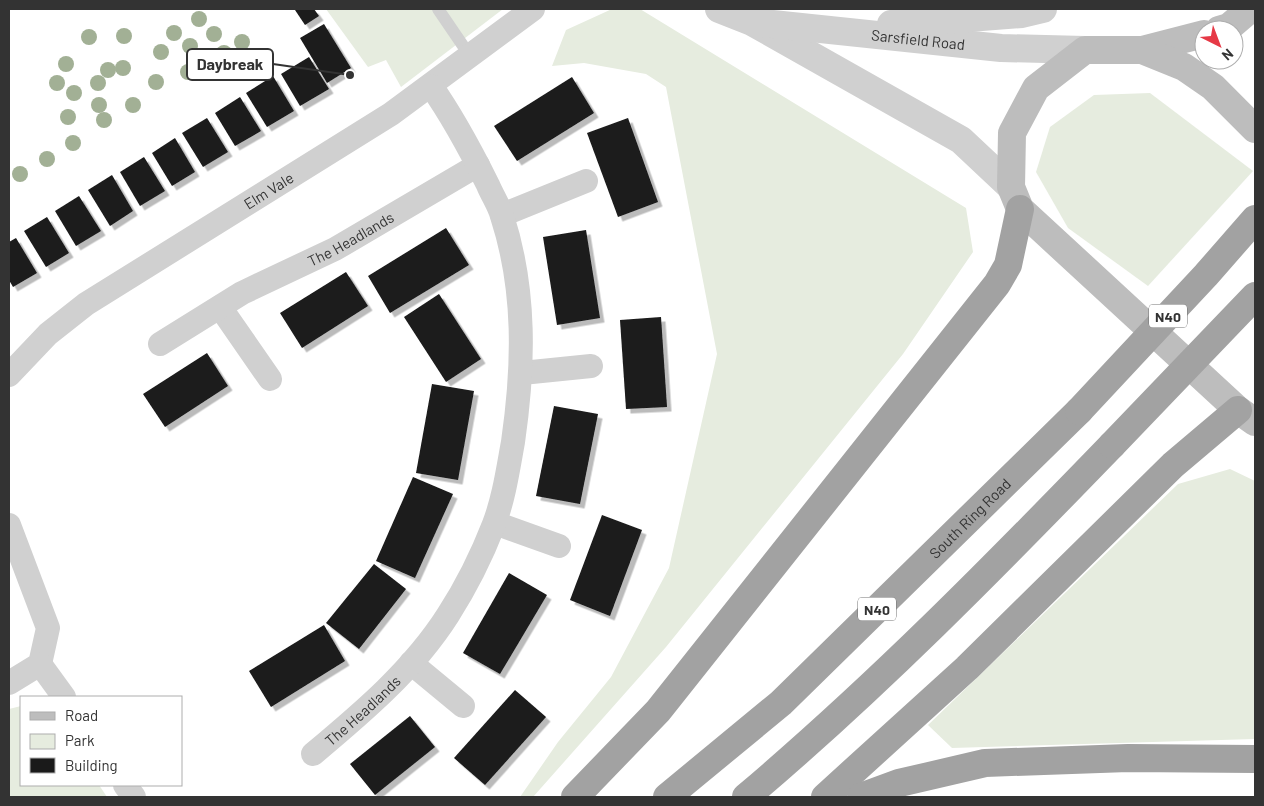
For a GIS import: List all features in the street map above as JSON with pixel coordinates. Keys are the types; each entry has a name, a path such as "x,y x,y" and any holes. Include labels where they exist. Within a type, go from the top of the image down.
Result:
{"highway":[{"path":"574,797 658,710 997,284 1008,265 1016,198"},
{"name":"South Ring Road","path":"667,797 780,703 1079,411 1206,275 1255,219"},
{"path":"746,797 809,744 999,562 1255,296"},
{"path":"825,797 967,668 1173,465 1246,416"},
{"path":"861,797 899,783 984,763 1128,758 1255,759"}],"main road":[{"path":"1237,20 1250,9"},
{"path":"1194,37 1142,50 1085,50 1036,88 1012,133 1016,198 1246,416"},
{"path":"1142,50 1184,67 1213,87 1255,129"}],"street":[{"name":"Elm Vale","path":"9,375 48,334 86,304 391,114 533,9"},
{"name":"Sarsfield Road","path":"719,9 752,22 961,140 1016,198"},
{"path":"817,29 1022,14 1043,9"},
{"name":"Sarsfield Road","path":"752,22 1001,48 1085,50"},
{"name":"The Headlands","path":"313,754 362,713 411,663 447,616 495,523 507,480 522,373 522,327 512,258 502,215 478,165 449,112 431,86"},
{"name":"The Headlands","path":"160,344 242,293 335,250 478,165"},
{"path":"502,215 586,181"},
{"path":"220,307 270,379"},
{"path":"522,373 591,366"},
{"path":"495,523 559,546"},
{"path":"9,526 48,628 40,664 9,683"},
{"name":"The Headlands","path":"411,663 463,706"},
{"path":"40,664 63,696"},
{"path":"126,786 134,797"}],"lane":[{"path":"438,9 470,56"}],"green space":[{"path":"326,9 503,9 401,87 386,60 368,67"},
{"path":"612,9 640,9 966,208 973,252 903,354 666,647 533,797 520,797 558,742 611,677 669,568 717,354 666,87 646,74 584,63 552,66 566,30"},
{"path":"1150,93 1253,171 1148,286 1068,228 1036,172 1050,127 1094,95"},
{"path":"1230,469 1255,481 1255,739 952,748 928,725 1178,484"},
{"path":"20,706 20,786 100,786 107,797 9,797 9,709"}],"building":[{"path":"314,9 319,16 305,25 295,10"},
{"path":"324,24 351,68 327,83 300,38"},
{"path":"309,57 329,89 300,106 281,74"},
{"path":"273,76 294,111 267,127 246,93"},
{"path":"572,77 594,113 517,161 494,126"},
{"path":"240,97 261,131 235,146 215,113"},
{"path":"207,118 228,152 203,167 182,133"},
{"path":"628,118 658,202 618,217 587,133"},
{"path":"175,138 195,172 172,186 152,153"},
{"path":"144,157 165,191 140,206 120,172"},
{"path":"112,175 133,211 110,226 88,190"},
{"path":"79,196 101,231 76,246 55,211"},
{"path":"47,217 69,253 46,267 24,231"},
{"path":"446,228 469,265 390,313 368,276"},
{"path":"586,230 600,318 557,325 543,237"},
{"path":"16,238 37,273 13,287 9,280 9,242"},
{"path":"346,272 368,306 302,348 280,313"},
{"path":"439,294 481,359 446,382 404,317"},
{"path":"661,317 667,407 626,409 620,320"},
{"path":"207,353 228,386 165,427 143,394"},
{"path":"432,384 474,391 458,480 416,473"},
{"path":"554,406 598,414 580,504 536,496"},
{"path":"413,477 453,494 415,578 376,561"},
{"path":"602,515 642,530 610,616 570,600"},
{"path":"374,564 406,589 359,649 326,623"},
{"path":"509,573 547,595 500,674 463,653"},
{"path":"324,625 345,661 271,707 249,671"},
{"path":"515,690 546,717 485,785 454,758"},
{"path":"410,716 435,747 375,795 350,764"}],"place":[{"name":"Daybreak","path":"350,75"}]}
